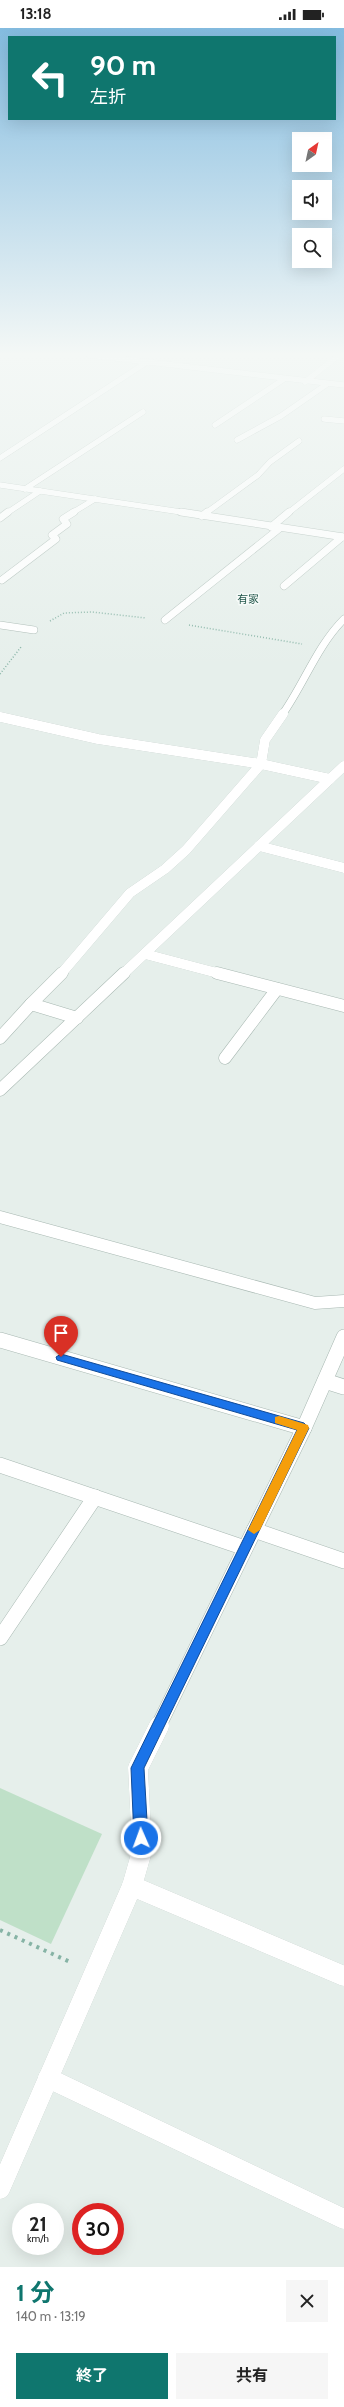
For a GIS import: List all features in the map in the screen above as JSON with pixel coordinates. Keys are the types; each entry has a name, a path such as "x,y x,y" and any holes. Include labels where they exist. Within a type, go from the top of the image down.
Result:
{"street":[{"path":"25,489 71,459"},
{"path":"202,516 258,476 273,459"},
{"path":"271,527 344,469"},
{"path":"0,485 343,537"},
{"path":"0,518 40,491"},
{"path":"2,580 56,540 52,535 67,524 63,520 95,499"},
{"path":"165,620 280,528"},
{"path":"284,586 343,537"},
{"path":"0,1038 68,967 130,893 165,869 186,850 261,764 265,740 297,694 329,634 344,619"},
{"path":"0,625 34,630"},
{"path":"0,717 98,739 261,764 330,779"},
{"path":"0,1090 344,766"},
{"path":"259,846 344,868"},
{"path":"145,954 277,990 344,1006"},
{"path":"225,1058 277,990"},
{"path":"31,1004 77,1018"},
{"path":"0,1217 315,1303 344,1301"},
{"path":"0,2189 132,1886 142,1851 138,1768 304,1428 344,1337"},
{"path":"0,1340 304,1428"},
{"path":"324,1381 344,1387"},
{"path":"0,1465 245,1548"},
{"path":"0,1638 95,1497"},
{"path":"254,1530 344,1561"},
{"path":"132,1886 344,1976"},
{"path":"48,2078 344,2219"}],"path":[{"path":"0,1930 93,1973"}],"green space":[{"path":"0,1788 102,1834 51,1944 0,1920"}],"slow traffic":[{"path":"254,1530 304,1428 279,1420"}],"district":[{"name":"有家","path":"248,599"}],"route":[{"path":"61,1357 304,1428 138,1768 141,1838"}]}
